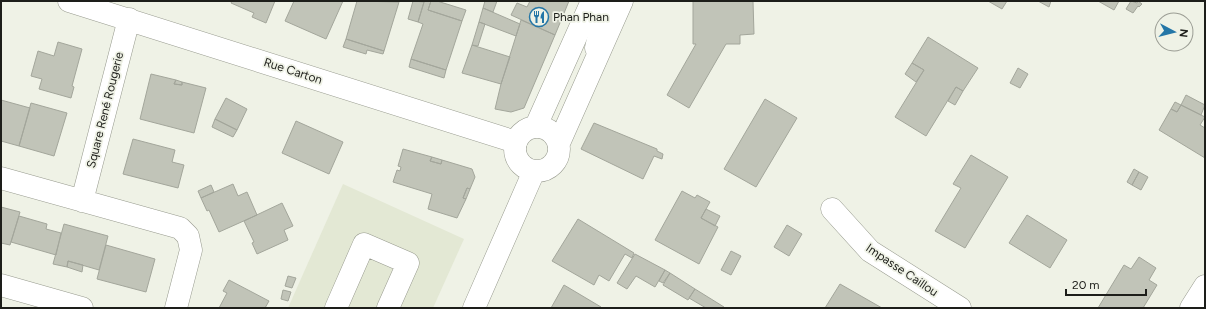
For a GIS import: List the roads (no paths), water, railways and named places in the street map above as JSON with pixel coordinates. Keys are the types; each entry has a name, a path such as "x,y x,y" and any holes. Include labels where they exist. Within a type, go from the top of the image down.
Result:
{"street":[{"name":"Rue Carton","path":"69,1 516,142"},
{"path":"536,126 592,1"},
{"path":"592,69 607,1"},
{"path":"559,143 622,1"},
{"name":"Square René Rougerie","path":"82,201 129,19"},
{"path":"536,126 551,131 556,136 560,150 558,158 554,164 548,169 541,171 526,169 520,164 515,149 516,142 524,131 536,126"},
{"path":"474,308 534,171"},
{"path":"1,178 180,228 188,236 191,250 176,308"},
{"name":"Impasse Caillou","path":"832,209 870,251 960,308"},
{"path":"336,308 364,244 408,262 388,308"},
{"path":"1,286 82,308"},
{"path":"1190,308 1205,286"}],"place":[{"name":"Phan Phan","path":"539,17"}]}
